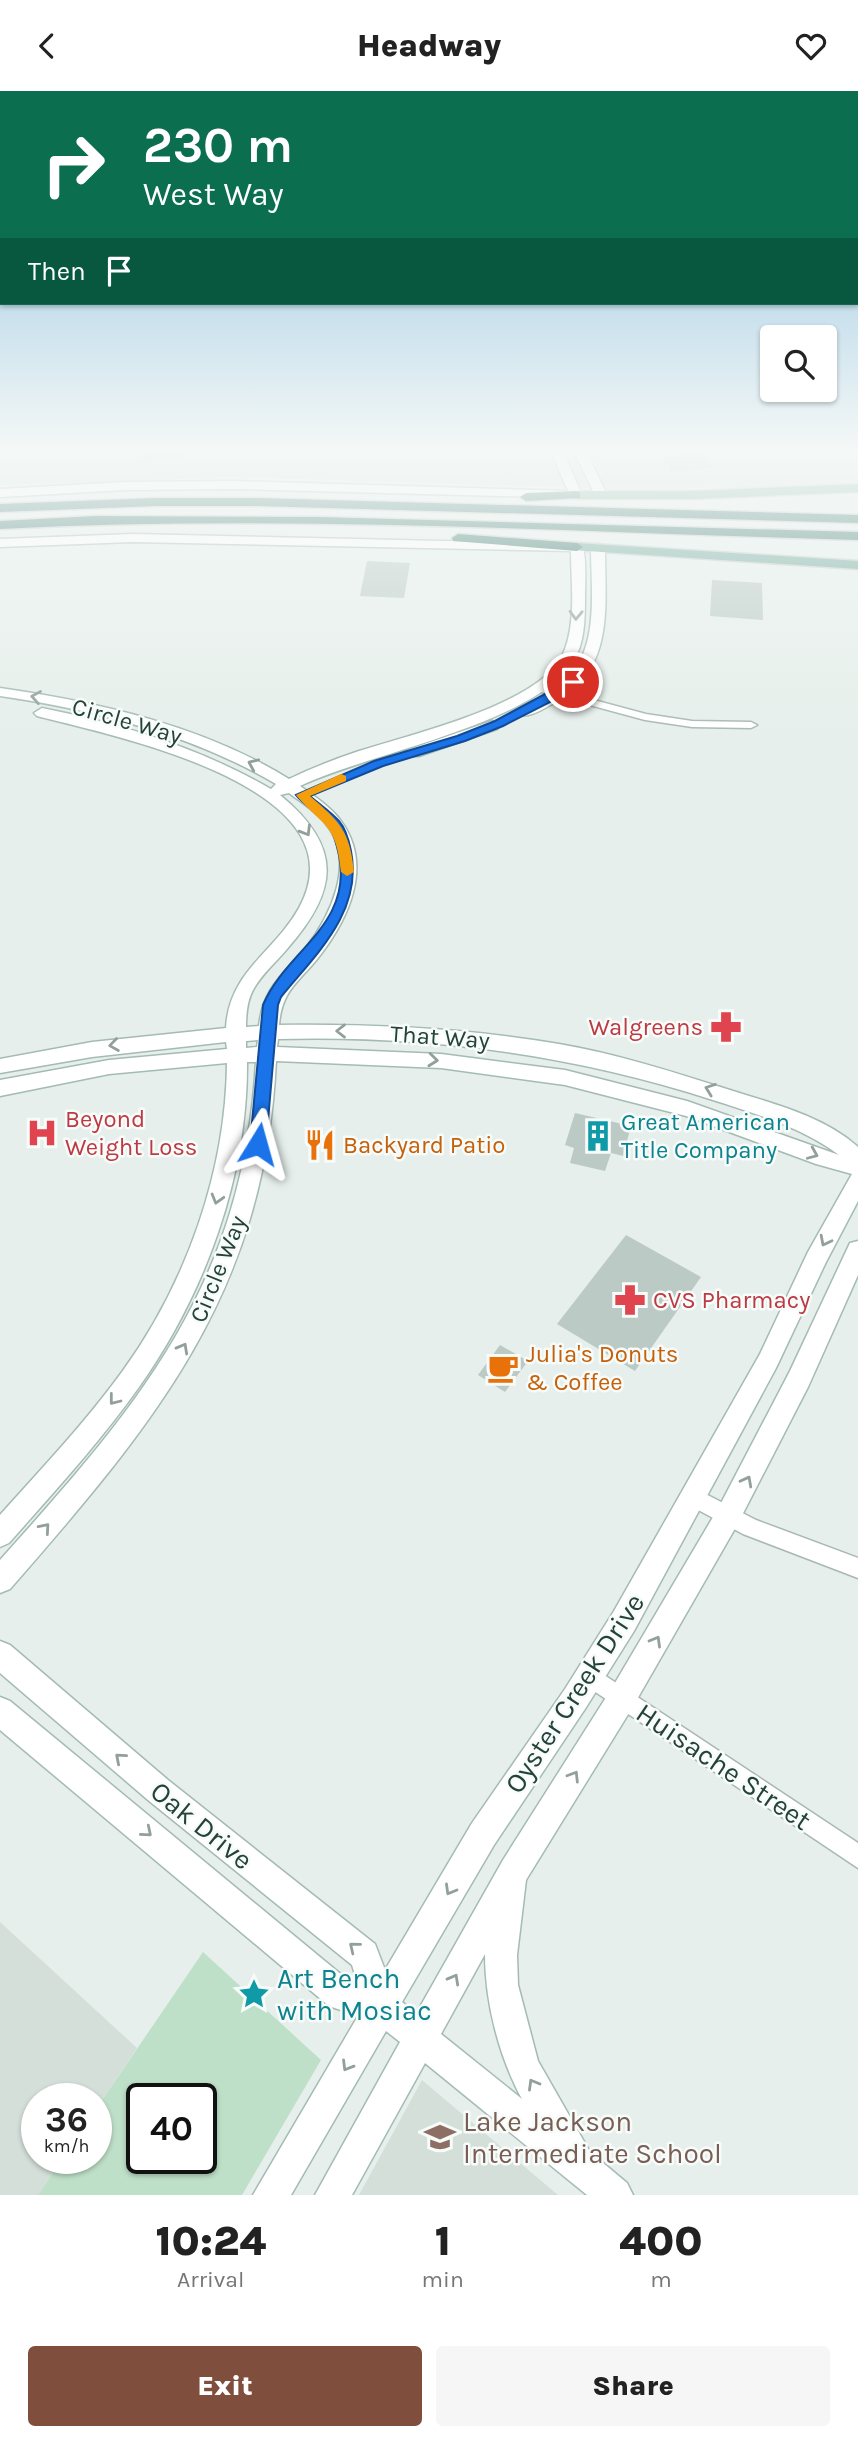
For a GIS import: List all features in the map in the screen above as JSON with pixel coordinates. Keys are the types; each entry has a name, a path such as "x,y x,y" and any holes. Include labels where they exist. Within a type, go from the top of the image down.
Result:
{"main road":[{"path":"581,547 858,565"}],"street":[{"path":"276,800 340,763 485,715 538,688 562,668 573,646 577,547"},
{"path":"296,790 461,738 558,694 578,677 593,650 597,626 598,548"},
{"path":"577,588 597,589"},
{"path":"573,646 593,650"},
{"path":"538,688 622,712 668,721 751,725"},
{"name":"Circle Way","path":"0,692 72,703 158,726 254,764 296,790 334,824 342,838 348,868 340,908 330,929 275,995 271,1005 266,1043 263,1117 246,1199 216,1282 195,1326 179,1356 140,1412 0,1580"},
{"name":"Circle Way","path":"0,706 59,716 153,742 242,777 300,820 314,846 318,867 316,890 302,920 243,990 236,1044 237,1098 225,1169 210,1222 179,1296 146,1357 116,1398 0,1534"},
{"path":"485,715 499,723"},
{"name":"That Way","path":"0,1066 130,1043 266,1043 366,1031 499,1042 606,1059 680,1078 778,1114 848,1147 858,1160"},
{"name":"That Way","path":"266,1043 360,1055 492,1065 573,1078 684,1107 769,1136 836,1164 858,1167"},
{"name":"That Way","path":"0,1088 64,1073 236,1044"},
{"path":"680,1078 684,1107"},
{"name":"Oyster Creek Drive","path":"271,2195 483,1834 624,1621 768,1361 816,1259 858,1181"},
{"name":"Oyster Creek Drive","path":"333,2195 514,1871 622,1698 728,1516 799,1379 858,1250"},
{"path":"694,1497 728,1516 807,1550 858,1568"},
{"name":"Oak Drive","path":"0,1655 158,1790 364,1955 382,2007"},
{"name":"Huisache Street","path":"589,1675 858,1857"},
{"name":"Oak Drive","path":"0,1711 340,1995 382,2007 615,2195"},
{"path":"514,1871 501,1955 502,1985 523,2067 579,2165"}],"shaded area":[{"path":"0,1922 137,2048 112,2085 112,2083 21,2083 21,2174 52,2174 38,2195 0,2195"},
{"name":"Lake Jackson Intermediate School","path":"422,2080 558,2195 359,2195"}],"green space":[{"path":"203,1952 321,2060 242,2195 38,2195 52,2174 112,2174 112,2086"}],"building":[{"path":"367,561 410,563 404,598 360,596"},
{"path":"712,580 762,583 763,620 710,616"},
{"name":"Great American Title Company","path":"575,1113 631,1126 623,1156 611,1153 605,1171 570,1163 574,1148 565,1145"},
{"name":"CVS Pharmacy","path":"626,1235 701,1277 635,1371 557,1324"},
{"name":"Julia's Donuts & Coffee","path":"500,1345 528,1361 505,1392 478,1375"}],"slow traffic":[{"path":"341,778 302,795 334,824 342,838 347,872"}],"place":[{"name":"Walgreens","path":"726,1027"},
{"name":"Beyond Weight Loss","path":"42,1133"},
{"name":"Great American Title Company","path":"598,1136"},
{"name":"Backyard Patio","path":"320,1145"},
{"name":"CVS Pharmacy","path":"630,1300"},
{"name":"Julia's Donuts & Coffee","path":"503,1368"},
{"name":"Art Bench with Mosiac","path":"254,1994"},
{"name":"Lake Jackson Intermediate School","path":"440,2137"}],"route":[{"path":"258,1144 263,1117 271,1005 275,995 330,929 340,908 347,883 348,868 342,838 323,812 302,795 379,764 499,723 533,708 573,682"}]}
